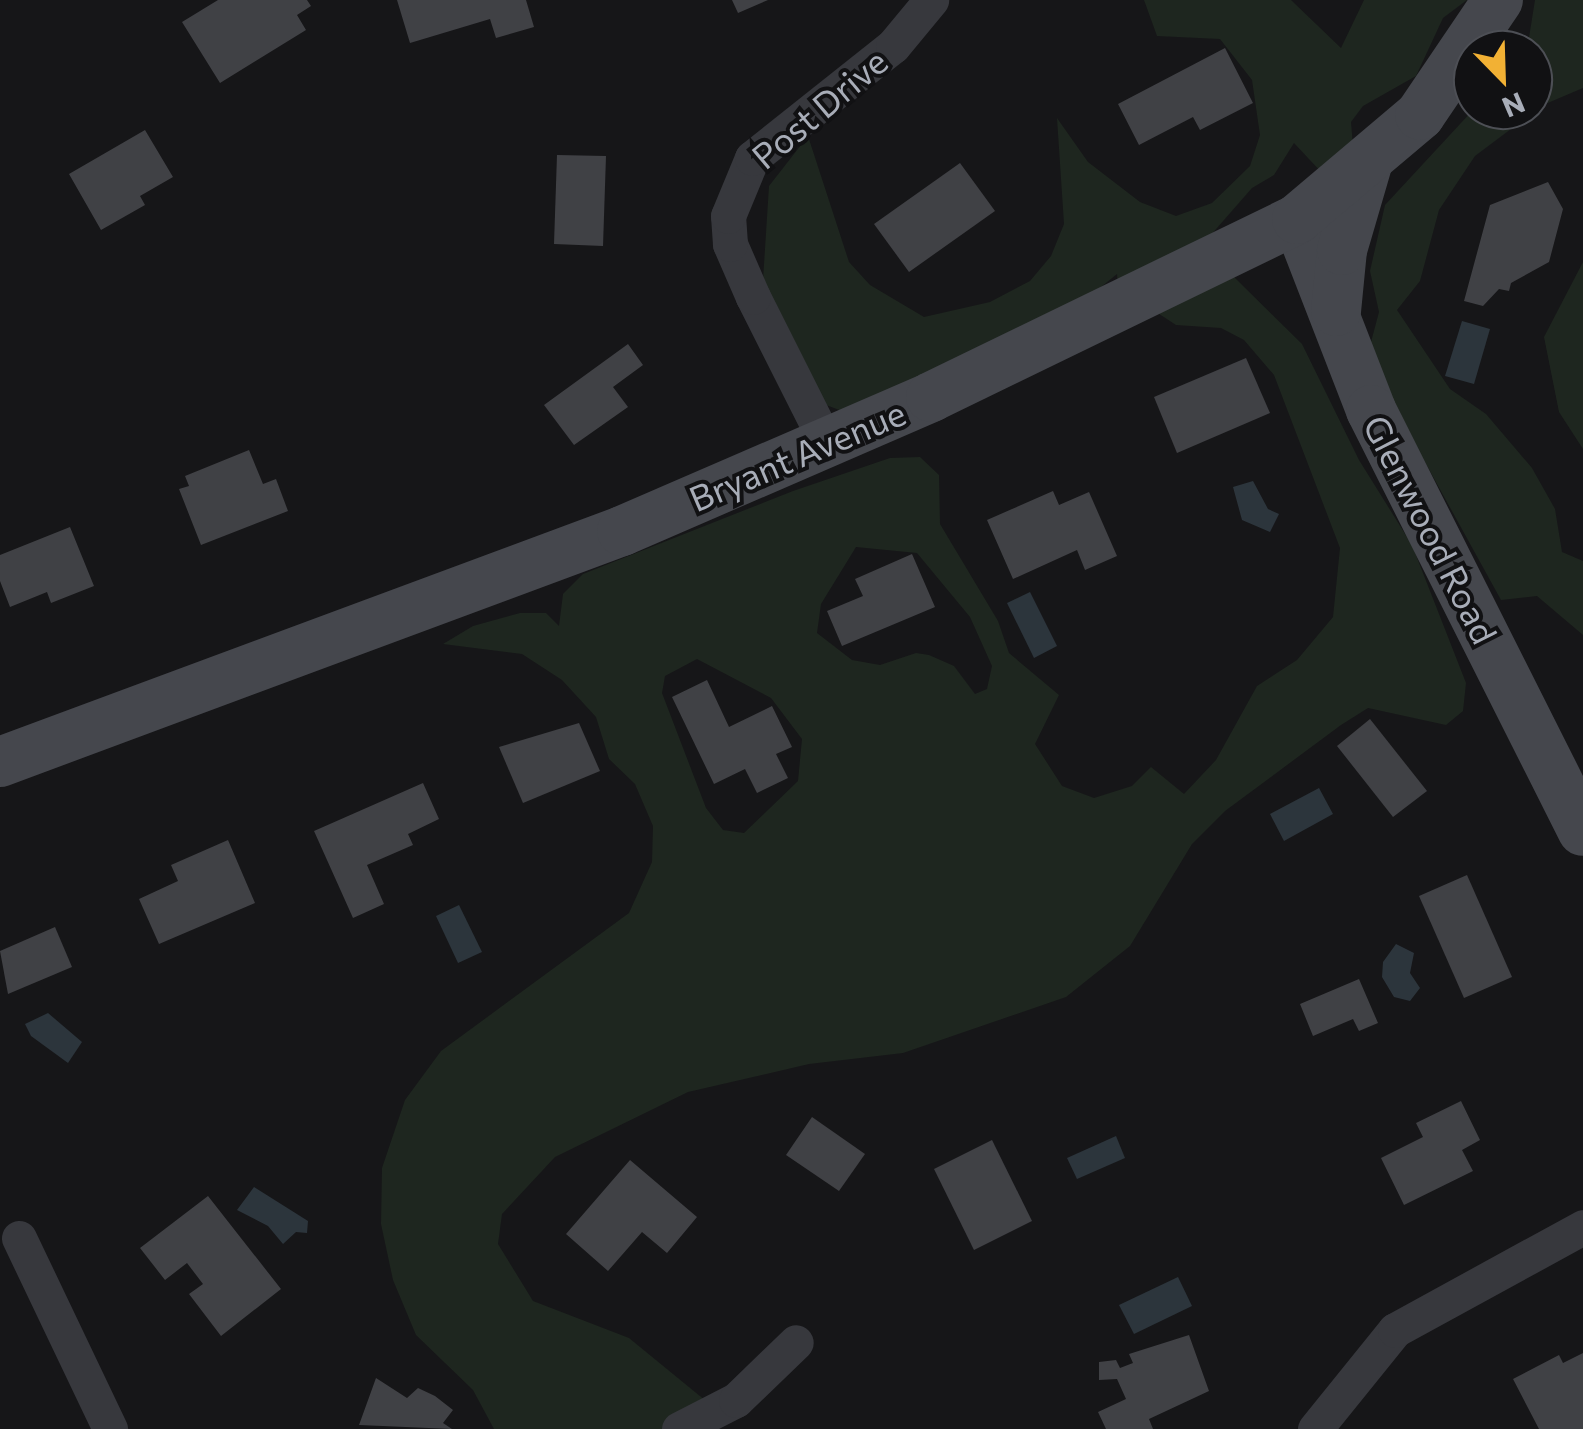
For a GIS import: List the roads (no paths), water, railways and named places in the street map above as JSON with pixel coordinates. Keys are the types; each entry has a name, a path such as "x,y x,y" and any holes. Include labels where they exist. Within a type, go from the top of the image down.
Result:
{"main road":[{"name":"Bryant Avenue","path":"0,762 622,531 827,444 1298,219 1368,161 1441,90 1498,0"},
{"path":"1336,326 1342,250 1368,161"},
{"name":"Glenwood Road","path":"1298,219 1371,410 1583,831"}],"street":[{"name":"Post Drive","path":"827,444 745,280 730,244 728,216 752,158 893,46 931,0"},
{"path":"1314,1429 1394,1330 1583,1228"},
{"path":"19,1238 110,1429"},
{"path":"680,1429 736,1400 796,1342"}]}
